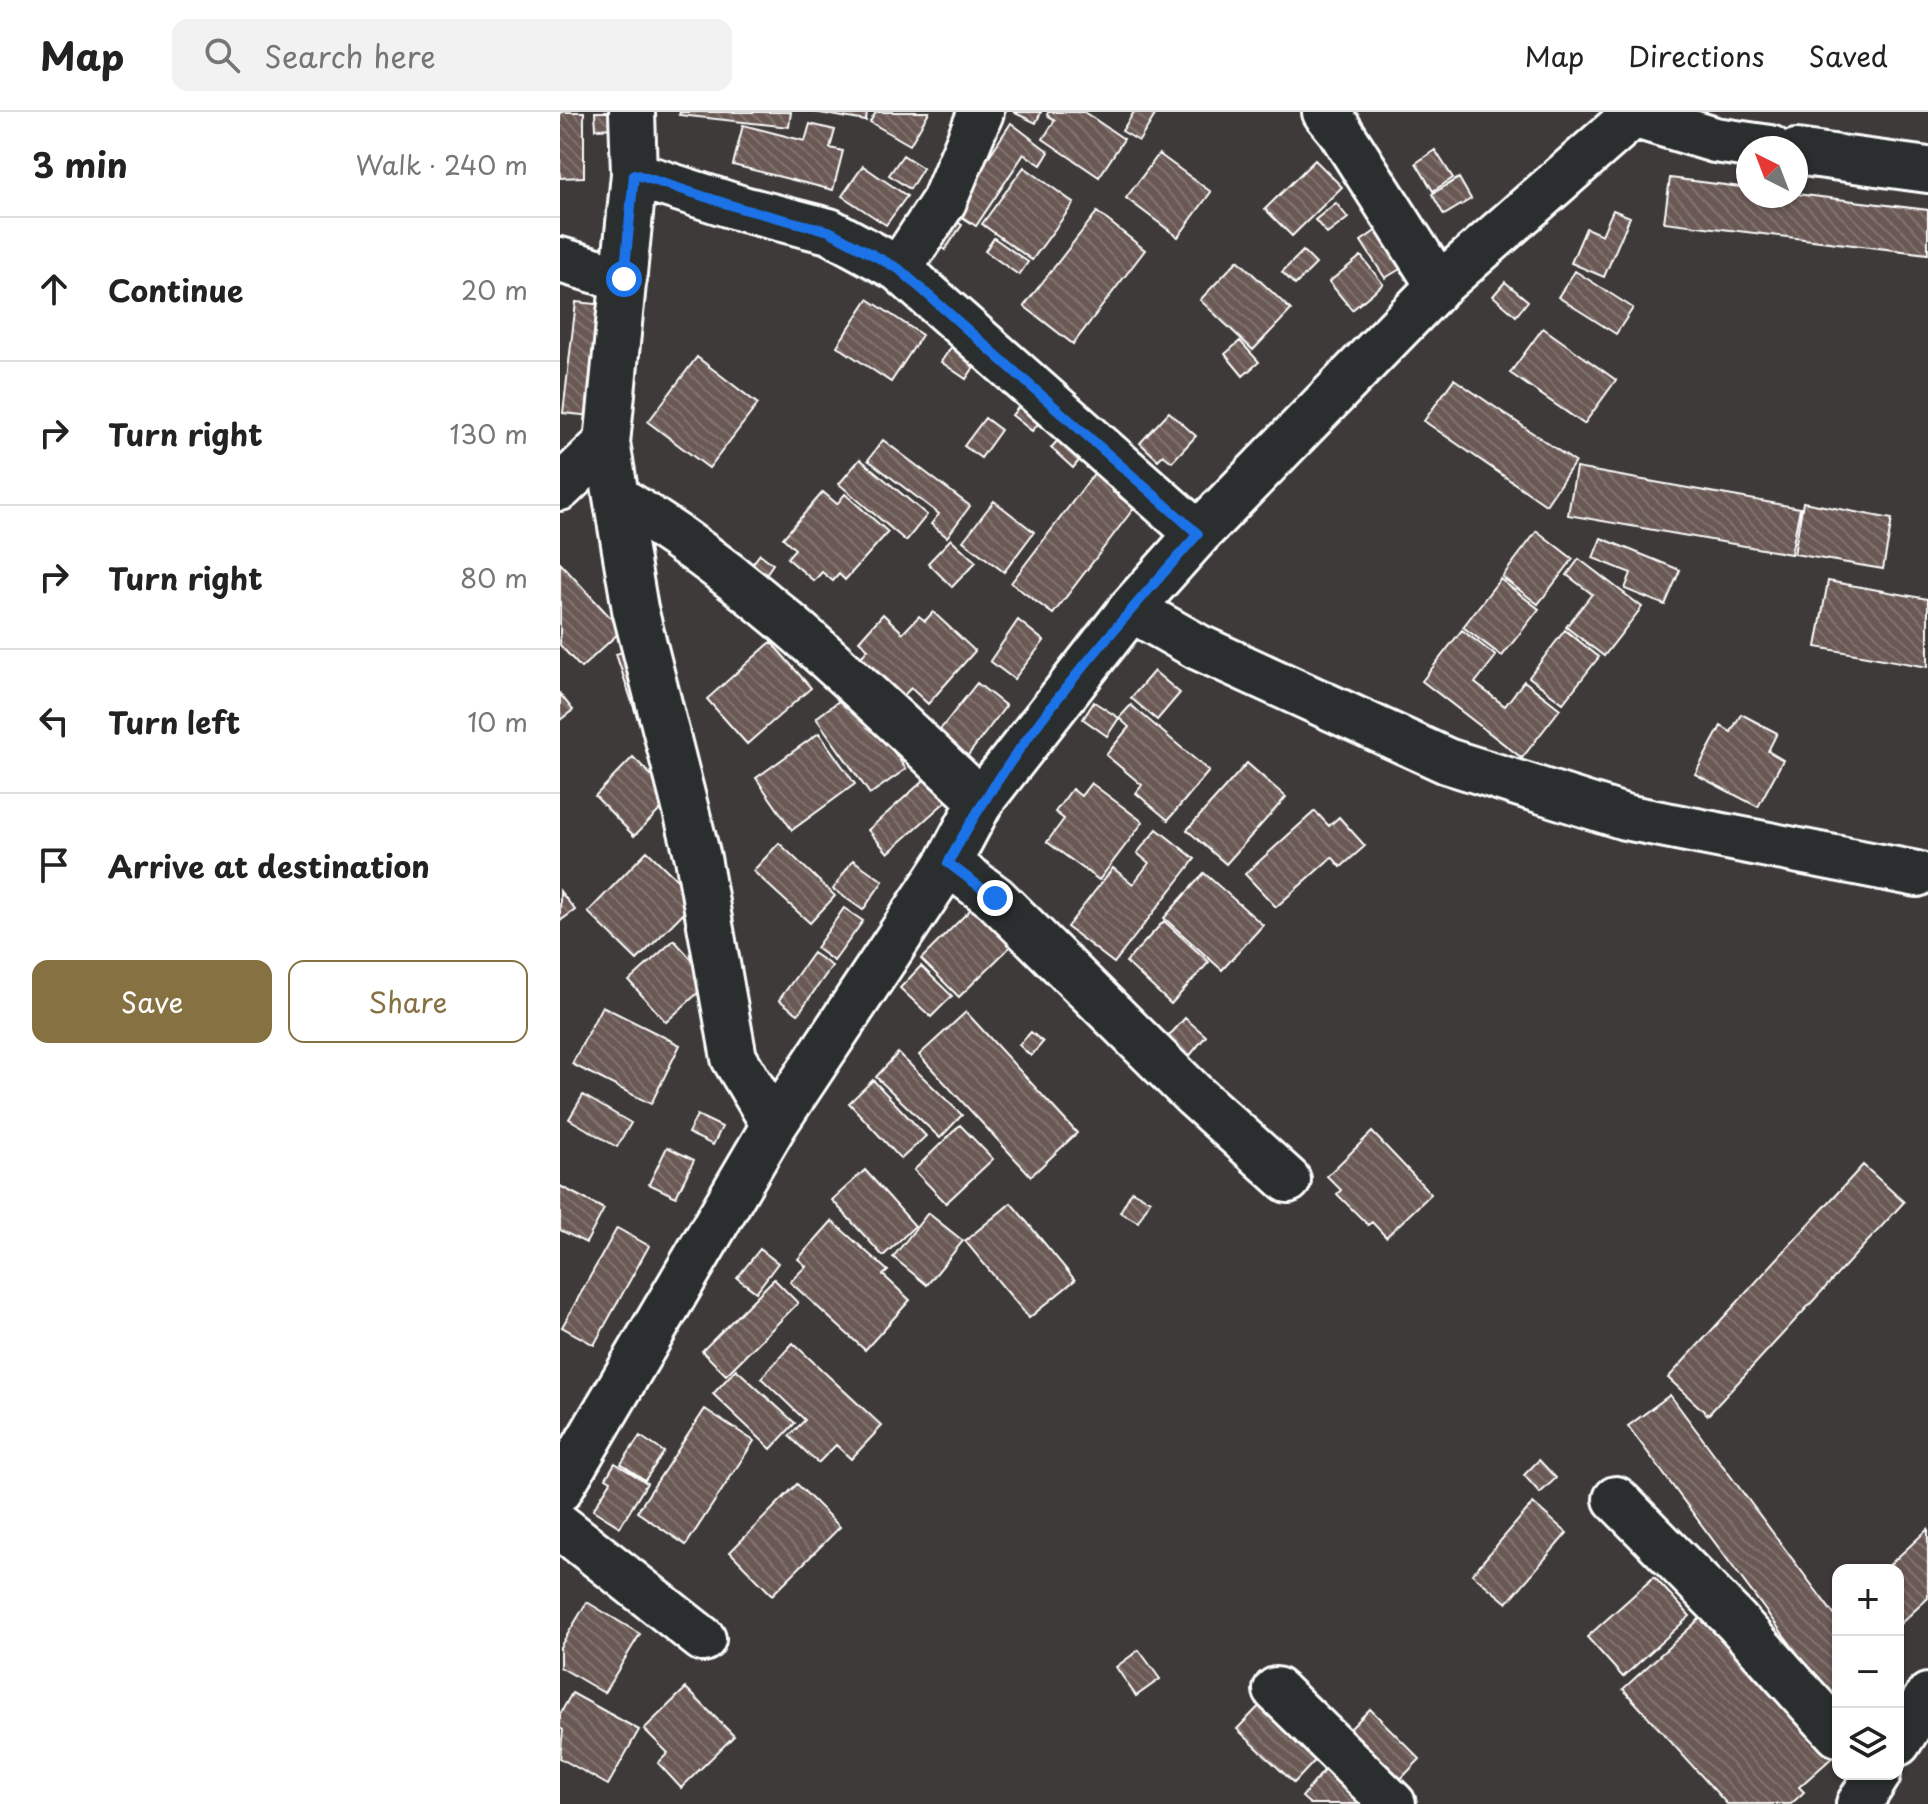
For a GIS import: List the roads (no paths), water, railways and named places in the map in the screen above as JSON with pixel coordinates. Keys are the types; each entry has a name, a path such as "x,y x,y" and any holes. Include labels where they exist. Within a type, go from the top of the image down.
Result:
{"street":[{"path":"632,112 634,174 607,443 635,609 698,858 734,1058 774,1125"},
{"path":"899,269 944,201 981,112"},
{"path":"1325,112 1439,286"},
{"path":"560,1489 774,1125 948,863 981,801 1131,609 1198,534 1439,286 1635,114 1715,140 1736,143"},
{"path":"1808,154 1928,170"},
{"path":"634,174 743,209 829,231 899,269 1198,534"},
{"path":"560,260 624,279"},
{"path":"560,488 607,443"},
{"path":"617,498 678,534 731,573 816,647 981,801"},
{"path":"1131,609 1198,647 1447,761 1625,817 1917,874"},
{"path":"948,863 995,898 1195,1096 1288,1180"},
{"path":"1616,1499 1736,1621 1832,1727"},
{"path":"560,1526 703,1639"},
{"path":"1276,1690 1393,1804"},
{"path":"1904,1734 1928,1696"},
{"path":"1859,1804 1874,1780"}]}
